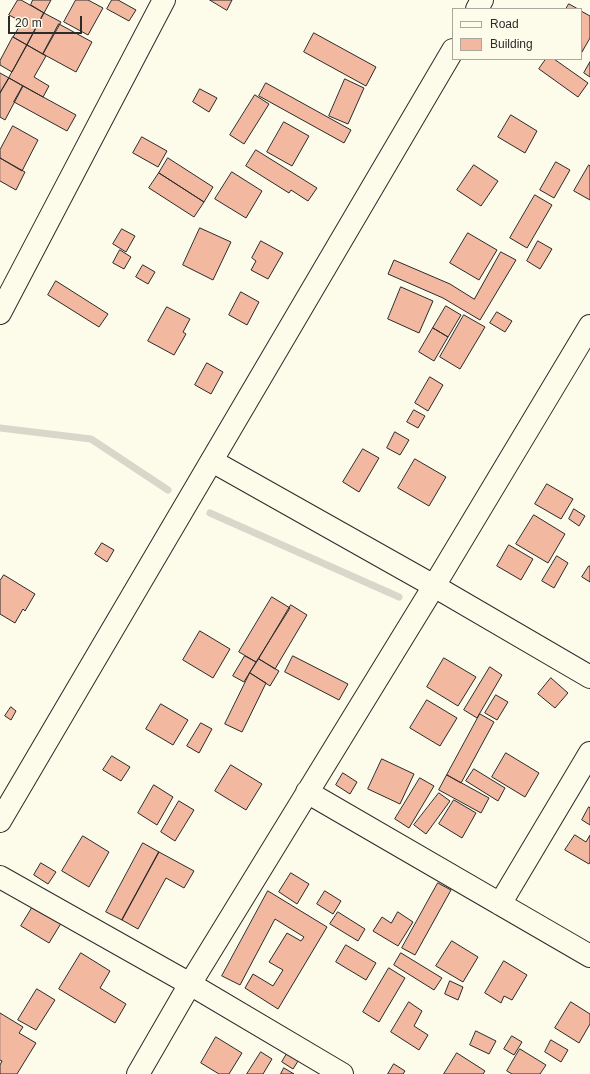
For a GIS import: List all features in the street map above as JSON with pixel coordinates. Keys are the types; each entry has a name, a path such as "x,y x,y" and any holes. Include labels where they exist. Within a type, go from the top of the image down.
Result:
{"street":[{"path":"0,312 164,0"},
{"path":"0,822 452,52"},
{"path":"138,1074 190,984 434,586 590,326"},
{"path":"212,461 434,586 590,677"},
{"path":"500,904 590,753"},
{"path":"307,792 590,956"},
{"path":"0,877 190,984 342,1074"}],"building":[{"path":"18,0 21,0 44,13 27,45 13,37 22,22 9,15"},
{"path":"33,0 51,0 44,13 31,5"},
{"path":"76,0 88,0 103,8 88,35 64,22"},
{"path":"112,0 118,0 136,10 129,21 107,9"},
{"path":"210,0 232,0 227,10"},
{"path":"569,4 576,8 567,8"},
{"path":"582,12 590,16 590,38 582,52"},
{"path":"44,13 61,22 43,54 27,45"},
{"path":"59,24 92,42 76,72 43,54"},
{"path":"314,33 376,67 366,86 304,52"},
{"path":"13,37 27,45 12,72 0,65 0,61"},
{"path":"27,45 46,56 34,77 49,86 43,97 9,78"},
{"path":"545,60 555,60 588,83 578,97 539,69"},
{"path":"590,62 590,77 584,73"},
{"path":"0,73 9,78 0,93"},
{"path":"9,78 23,86 5,120 0,117 0,93"},
{"path":"345,79 364,88 348,124 329,116"},
{"path":"266,83 351,130 344,143 259,96"},
{"path":"23,86 76,115 67,131 14,102"},
{"path":"200,89 217,98 209,112 193,102"},
{"path":"255,95 269,104 244,144 230,135"},
{"path":"511,115 537,131 525,153 498,137"},
{"path":"284,122 309,136 292,166 267,152"},
{"path":"13,126 38,140 22,171 0,158 0,150"},
{"path":"142,137 167,151 158,167 133,153"},
{"path":"256,150 317,188 308,201 291,190 289,193 246,166"},
{"path":"0,158 25,172 16,190 0,181"},
{"path":"168,158 213,187 204,202 159,173"},
{"path":"556,162 570,170 554,198 540,190"},
{"path":"474,165 498,181 481,206 457,190"},
{"path":"589,165 590,166 590,200 574,191"},
{"path":"232,172 262,191 246,218 215,199"},
{"path":"159,173 204,202 194,217 149,188"},
{"path":"535,195 552,205 527,248 510,238"},
{"path":"200,228 231,242 213,280 183,265"},
{"path":"122,229 135,236 126,252 113,244"},
{"path":"468,233 497,250 479,280 450,263"},
{"path":"261,241 283,253 268,279 251,270 256,261 252,258"},
{"path":"538,241 552,249 540,269 527,261"},
{"path":"120,250 131,257 124,269 113,263"},
{"path":"501,252 516,260 480,320 443,298 388,274 394,260 450,284 474,299"},
{"path":"143,265 155,272 148,284 136,277"},
{"path":"56,281 108,314 99,327 48,295"},
{"path":"401,287 433,301 419,333 388,319"},
{"path":"241,292 259,302 247,325 229,315"},
{"path":"446,306 461,315 448,337 433,328"},
{"path":"167,307 190,319 183,332 186,334 174,355 148,341"},
{"path":"497,312 512,321 505,332 490,323"},
{"path":"464,315 485,327 460,369 440,357"},
{"path":"433,328 448,337 434,361 419,352"},
{"path":"207,363 223,372 211,394 195,385"},
{"path":"430,377 443,385 428,411 415,403"},
{"path":"414,410 425,416 418,428 407,422"},
{"path":"395,432 409,440 400,455 387,448"},
{"path":"363,449 379,458 359,492 343,482"},
{"path":"415,459 446,477 429,506 398,488"},
{"path":"547,484 573,499 561,519 535,504"},
{"path":"574,509 585,516 579,526 569,519"},
{"path":"534,515 565,534 548,563 516,544"},
{"path":"102,543 114,550 107,562 95,554"},
{"path":"509,545 533,559 521,580 497,566"},
{"path":"557,556 568,563 554,588 542,581"},
{"path":"590,566 590,582 582,577"},
{"path":"4,575 35,594 25,611 23,609 15,623 0,614 0,581"},
{"path":"272,597 290,608 256,662 239,652"},
{"path":"291,605 307,615 275,669 259,659"},
{"path":"200,631 230,649 213,678 183,660"},
{"path":"245,656 256,662 244,682 233,676"},
{"path":"293,656 348,684 339,700 285,672"},
{"path":"444,658 476,677 458,706 427,687"},
{"path":"259,659 279,671 270,686 250,673"},
{"path":"490,667 502,675 477,718 464,710"},
{"path":"250,673 266,683 242,732 225,724"},
{"path":"551,678 568,693 555,708 538,694"},
{"path":"496,695 508,702 497,720 485,713"},
{"path":"427,700 457,718 440,746 410,728"},
{"path":"161,704 188,720 173,745 146,729"},
{"path":"11,707 16,711 11,720 5,716"},
{"path":"480,714 494,722 461,783 447,775"},
{"path":"201,723 212,729 199,753 187,746"},
{"path":"506,753 539,773 525,797 492,777"},
{"path":"112,756 130,767 121,781 103,770"},
{"path":"382,759 414,774 400,804 368,789"},
{"path":"231,765 262,784 246,810 215,791"},
{"path":"474,769 505,788 498,801 466,781"},
{"path":"343,773 357,782 350,794 336,785"},
{"path":"447,775 489,798 481,813 439,790"},
{"path":"420,778 434,786 409,828 395,819"},
{"path":"154,785 173,797 157,825 138,813"},
{"path":"439,793 450,801 426,834 414,825"},
{"path":"454,800 476,813 462,838 439,824"},
{"path":"179,801 194,810 175,841 161,832"},
{"path":"589,807 590,808 590,825 582,820"},
{"path":"575,835 586,842 590,835 589,864 565,850"},
{"path":"83,836 109,852 89,887 62,871"},
{"path":"143,843 159,852 122,920 106,912"},
{"path":"159,852 194,871 184,888 166,878 138,929 122,920"},
{"path":"41,863 56,872 48,884 34,875"},
{"path":"291,873 309,884 297,904 279,892"},
{"path":"438,883 451,890 415,955 402,948"},
{"path":"268,891 327,927 278,1009 245,988 253,974 273,986 283,970 269,962 287,933 301,941 304,937 275,919 240,985 222,976"},
{"path":"325,891 341,901 333,914 317,904"},
{"path":"35,903 63,920 49,943 21,926"},
{"path":"338,912 365,929 358,941 330,924"},
{"path":"398,912 413,922 398,946 373,931 382,917 391,923"},
{"path":"452,941 478,957 463,982 436,966"},
{"path":"346,945 376,963 366,980 336,962"},
{"path":"81,953 110,971 100,988 126,1004 115,1023 59,989"},
{"path":"401,953 442,978 434,990 394,965"},
{"path":"504,961 527,975 512,1000 504,996 501,1003 485,993"},
{"path":"389,968 405,978 379,1022 363,1012"},
{"path":"450,981 463,987 458,1000 445,994"},
{"path":"37,989 55,1000 36,1030 18,1020"},
{"path":"409,1002 422,1011 414,1026 428,1035 419,1050 391,1032"},
{"path":"571,1002 590,1014 590,1024 579,1043 555,1028"},
{"path":"0,1013 23,1027 19,1033 36,1043 17,1074 0,1074 0,1065 2,1061 0,1060"},
{"path":"476,1031 496,1041 489,1054 470,1045"},
{"path":"512,1036 522,1042 514,1055 504,1049"},
{"path":"216,1037 242,1053 229,1074 219,1074 201,1063"},
{"path":"551,1040 568,1050 561,1062 545,1052"},
{"path":"520,1049 546,1065 540,1074 512,1074 507,1071"},
{"path":"261,1052 272,1059 263,1074 247,1074"},
{"path":"288,1052 300,1058 293,1069 282,1062"},
{"path":"457,1053 485,1071 483,1074 444,1074"},
{"path":"394,1064 405,1071 403,1074 388,1074"},
{"path":"284,1068 294,1074 281,1074"}],"waterway":[{"path":"0,428 91,439 168,490"},
{"path":"210,513 399,597"}]}
